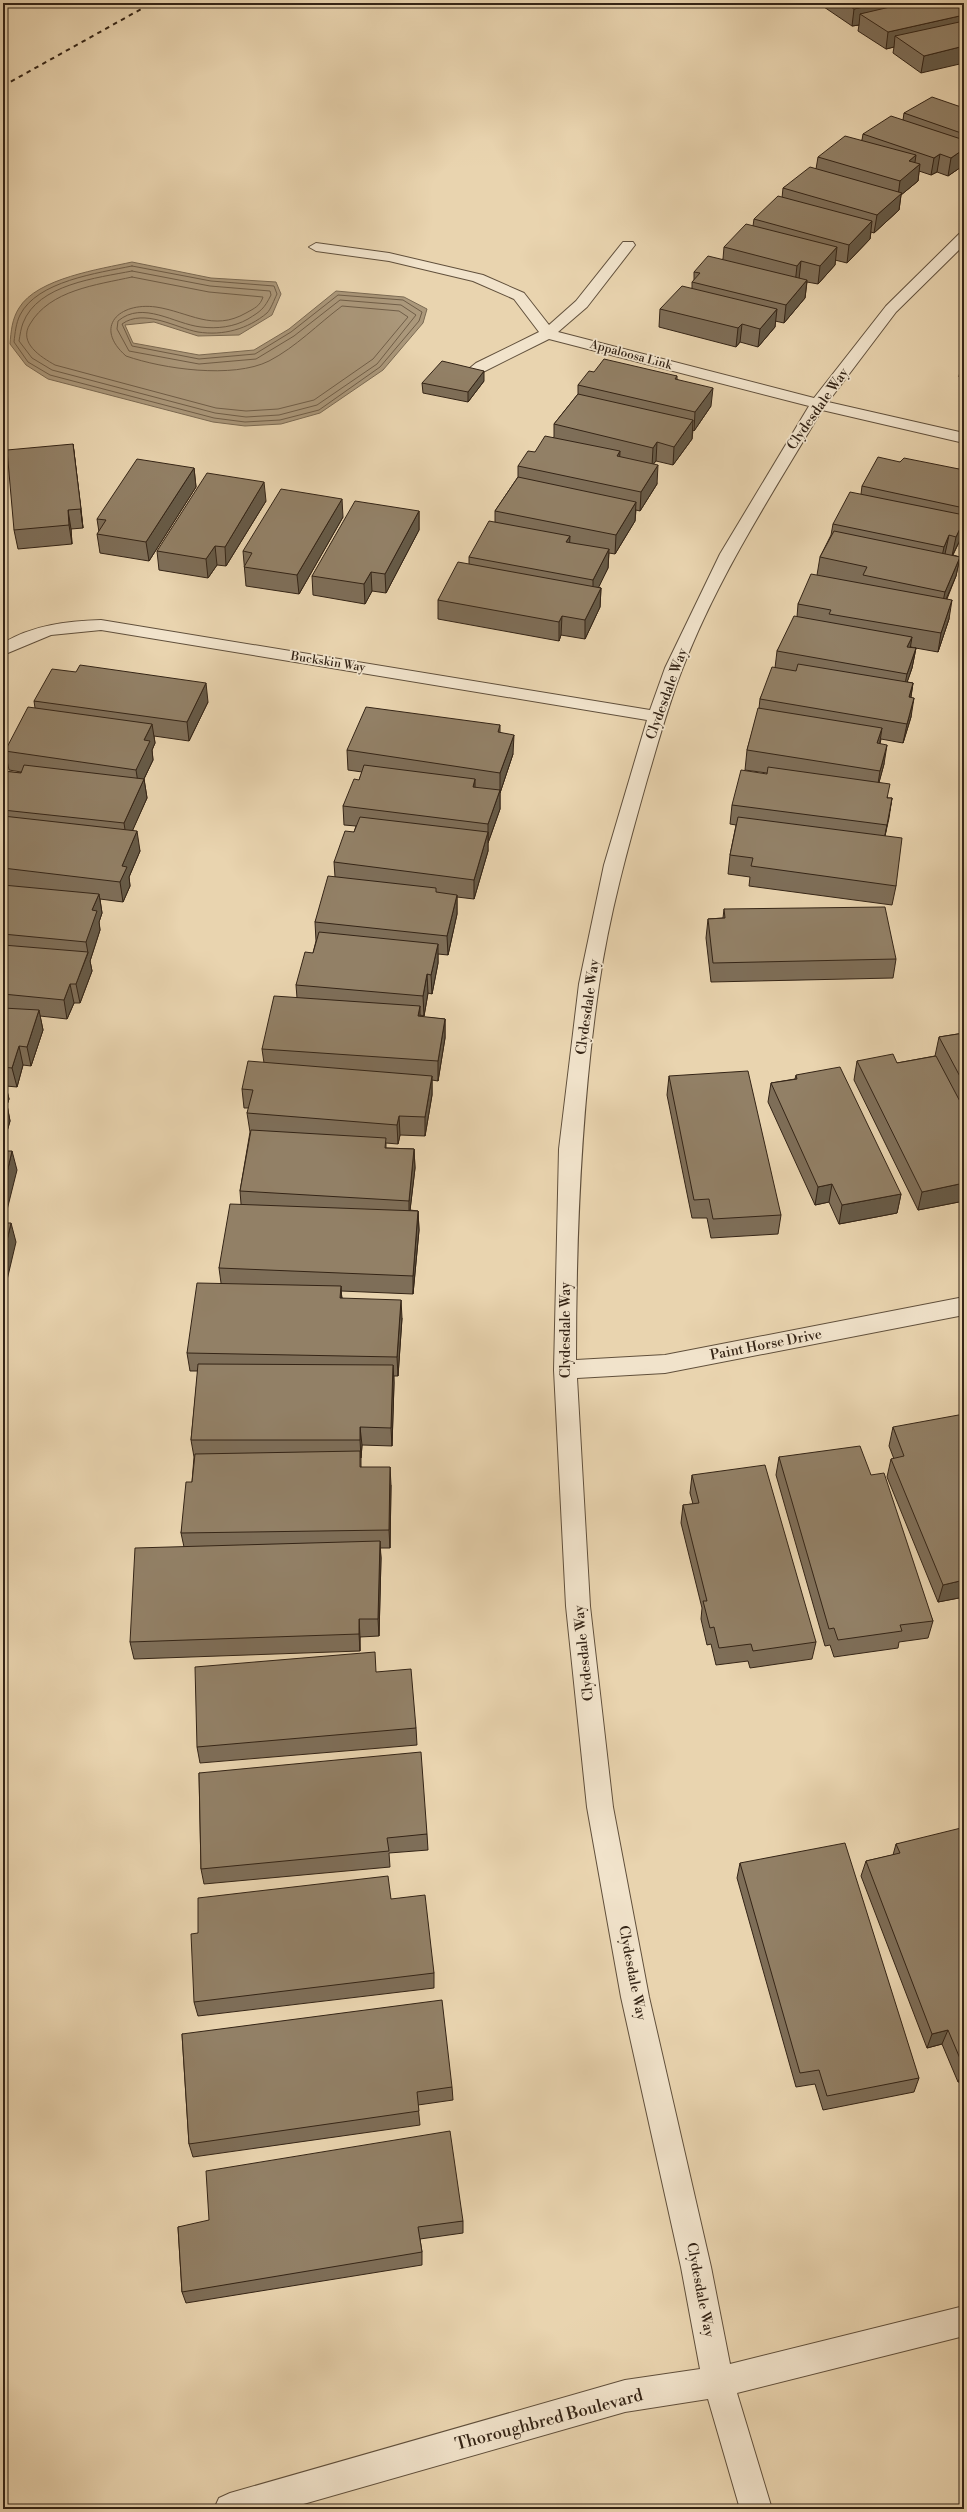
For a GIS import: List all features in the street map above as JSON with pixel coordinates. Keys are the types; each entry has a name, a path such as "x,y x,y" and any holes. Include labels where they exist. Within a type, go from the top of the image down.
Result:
{"street":[{"name":"Clydesdale Way","path":"756,2509 718,2382 696,2267 636,1997 600,1807 578,1606 565,1370 565,1296 570,1149 589,984 613,865 657,716 674,668 728,554 818,404 891,309 964,237"},
{"path":"472,372 489,361 548,334 580,306 628,245"},
{"path":"316,247 389,257 478,278 519,296 548,334"},
{"name":"Appaloosa Link","path":"548,334 818,404 964,438"},
{"name":"Buckskin Way","path":"3,650 35,634 68,626 101,625 657,716"},
{"name":"Paint Horse Drive","path":"565,1370 665,1364 964,1306"},
{"name":"Thoroughbred Boulevard","path":"230,2509 625,2396 718,2382 964,2321"}],"water":[{"path":"132,262 211,278 276,282 281,294 272,315 239,335 198,336 154,322 125,325 133,343 199,355 254,350 289,329 336,291 404,297 427,309 423,323 383,370 320,413 281,424 245,426 213,422 48,379 26,365 10,344 13,321 19,308 28,298 40,289 71,276"}],"building":[{"path":"844,3 881,3 854,9"},
{"path":"907,3 951,3 964,11 964,15 888,32 860,14"},
{"path":"964,21 964,46 924,56 895,36"},
{"path":"932,97 964,108 964,134 904,113"},
{"path":"891,116 964,140 964,149 951,158 940,154 934,158 863,134"},
{"path":"845,136 916,155 909,161 920,164 900,181 818,157"},
{"path":"810,167 902,193 877,215 783,188"},
{"path":"778,196 872,221 849,245 754,219"},
{"path":"746,224 837,247 820,266 801,261 797,266 724,247"},
{"path":"708,256 807,280 786,305 692,282 700,273 694,272"},
{"path":"682,286 777,309 760,329 742,324 738,328 660,309"},
{"path":"604,359 677,376 675,379 713,388 695,412 578,385 589,371 594,372"},
{"path":"442,361 484,371 468,392 422,383"},
{"path":"578,394 693,420 674,447 657,442 653,448 554,424"},
{"path":"545,436 620,451 617,456 658,465 641,492 518,466 528,451 535,452"},
{"path":"73,444 81,509 68,510 69,525 14,530 7,450"},
{"path":"878,457 900,462 904,458 964,470 964,508 862,486"},
{"path":"137,459 194,468 146,542 97,534 106,520 97,519"},
{"path":"207,473 264,482 225,547 215,546 206,559 157,551"},
{"path":"518,477 636,502 616,535 495,511"},
{"path":"281,489 342,499 297,575 244,567 252,553 243,551"},
{"path":"850,492 964,515 964,520 956,537 949,535 944,547 833,524"},
{"path":"355,501 419,511 385,574 371,572 364,584 312,576"},
{"path":"489,521 570,536 566,542 609,549 593,580 469,557"},
{"path":"834,531 960,557 945,592 863,575 867,567 820,557"},
{"path":"458,562 601,588 585,620 562,616 559,622 438,600"},
{"path":"811,574 952,600 941,633 829,614 831,610 798,604"},
{"path":"794,616 912,637 907,647 916,648 907,674 777,651"},
{"path":"798,664 913,683 909,697 914,698 907,724 760,699 772,667 796,671"},
{"path":"80,665 206,683 187,722 34,701 52,669 76,672"},
{"path":"28,707 152,724 144,740 150,741 136,770 5,751"},
{"path":"366,707 500,725 498,732 514,735 500,773 347,750"},
{"path":"758,708 882,728 877,743 887,745 880,771 747,750"},
{"path":"24,765 144,779 124,823 3,810 3,771 21,773"},
{"path":"364,765 475,779 473,787 500,790 488,824 343,806 354,779 359,780"},
{"path":"768,767 890,784 887,798 892,798 887,825 732,805 741,770 767,774"},
{"path":"3,816 137,831 122,866 127,867 120,882 3,868"},
{"path":"360,817 488,832 474,880 334,862 345,831 354,832"},
{"path":"738,817 902,838 896,886 751,866 753,858 730,855"},
{"path":"328,876 436,888 436,892 457,895 447,936 315,922"},
{"path":"3,885 99,894 92,910 97,911 86,942 3,934"},
{"path":"885,907 896,959 713,963 708,919 725,918 724,909"},
{"path":"319,932 438,944 431,975 427,974 423,996 296,985 305,952 313,953"},
{"path":"3,945 88,952 76,984 70,984 64,1000 3,994"},
{"path":"274,996 420,1006 418,1016 445,1019 438,1061 262,1049"},
{"path":"3,1008 39,1010 27,1047 19,1046 12,1068 3,1067"},
{"path":"964,1033 964,1084 939,1037"},
{"path":"893,1054 897,1063 936,1056 964,1109 964,1183 922,1192 857,1061"},
{"path":"248,1061 432,1076 425,1117 399,1116 397,1125 247,1113 253,1090 242,1089"},
{"path":"840,1067 901,1194 842,1205 832,1184 818,1187 771,1083 797,1079 796,1075"},
{"path":"748,1071 781,1215 713,1219 709,1199 694,1200 669,1076"},
{"path":"3,1102 6,1102 3,1112"},
{"path":"251,1130 386,1138 385,1148 414,1149 409,1201 240,1191"},
{"path":"3,1151 12,1151 3,1190"},
{"path":"230,1204 418,1211 413,1276 219,1268"},
{"path":"3,1223 11,1223 3,1258"},
{"path":"197,1283 341,1286 340,1298 401,1300 397,1357 187,1353"},
{"path":"198,1364 393,1365 391,1428 360,1427 360,1440 191,1440"},
{"path":"964,1414 964,1580 943,1585 891,1459 904,1456 893,1427"},
{"path":"860,1446 871,1475 884,1473 933,1621 900,1625 902,1631 838,1640 834,1628 829,1629 779,1457"},
{"path":"360,1451 360,1467 390,1467 389,1530 181,1533 186,1482 192,1482 195,1454"},
{"path":"765,1465 816,1642 753,1651 751,1644 719,1648 714,1627 710,1628 703,1601 707,1601 683,1505 699,1503 692,1475"},
{"path":"380,1541 378,1619 359,1619 359,1634 130,1642 135,1548"},
{"path":"375,1652 376,1672 411,1669 416,1728 197,1747 195,1667"},
{"path":"421,1752 427,1834 387,1838 389,1851 201,1869 199,1773"},
{"path":"961,1828 964,1836 964,2068 948,2030 932,2034 866,1861 900,1853 896,1844"},
{"path":"845,1843 919,2078 827,2096 819,2070 800,2073 740,1863"},
{"path":"388,1876 391,1899 425,1895 434,1973 194,2002 191,1934 198,1933 198,1898"},
{"path":"442,2000 452,2087 417,2092 419,2111 189,2144 182,2034"},
{"path":"450,2131 463,2221 418,2227 422,2252 182,2292 178,2227 209,2220 206,2171"}],"railway":[{"path":"3,86 152,3"}]}
